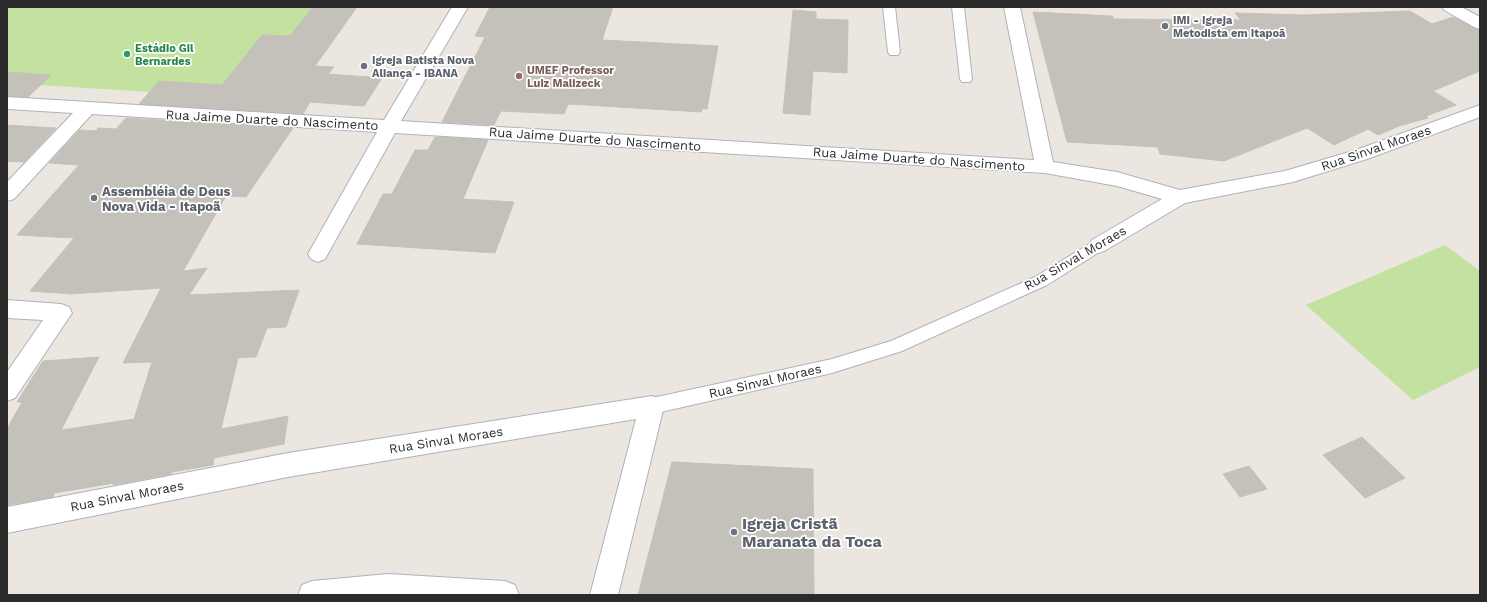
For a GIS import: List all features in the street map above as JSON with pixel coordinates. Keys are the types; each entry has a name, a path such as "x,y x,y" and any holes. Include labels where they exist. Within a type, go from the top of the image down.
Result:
{"street":[{"path":"318,254 389,127 460,7"},
{"path":"1012,7 1045,167"},
{"path":"1450,7 1480,24"},
{"name":"Rua Jaime Duarte do Nascimento","path":"7,103 1045,167 1117,180 1180,196"},
{"path":"7,194 87,108"},
{"name":"Rua Sinval Moraes","path":"1099,245 1180,196 1286,177 1363,154 1480,111"},
{"path":"7,309 61,313 7,391"},
{"path":"604,595 652,406"},
{"name":"Rua Sinval Moraes","path":"7,520 288,465 652,406"},
{"path":"312,595 388,588 505,595"}],"lane":[{"path":"889,7 894,52"},
{"path":"958,7 966,79"},
{"name":"Rua Sinval Moraes","path":"652,406 832,366 896,346 1041,281 1099,245"}],"green space":[{"name":"Estádio Gil Bernardes","path":"7,7 313,7 290,36 262,35 214,96 7,83"},
{"path":"1445,245 1480,271 1480,367 1413,400 1306,305"}],"building":[{"path":"313,7 357,7 315,66 334,67 328,74 382,78 364,106 310,102 303,114 139,104 159,81 222,85 262,35 290,36"},
{"name":"UMEF Professor Luiz Malizeck","path":"490,7 613,7 602,40 718,46 707,109 702,109 701,112 568,104 564,114 501,111 494,125 442,122 485,37 475,36"},
{"path":"793,10 816,12 816,19 848,20 847,73 813,71 810,115 783,113"},
{"path":"1410,11 1432,24 1453,17 1480,30 1480,71 1433,91 1456,105 1426,116 1428,118 1399,126 1378,135 1368,129 1334,145 1307,128 1224,161 1160,154 1158,147 1067,142 1033,12 1112,16 1114,19 1241,20 1235,13 1302,15"},
{"path":"7,72 51,75 28,97 7,96"},
{"path":"126,118 293,128 246,197 226,196 183,271 207,268 189,295 299,290 286,327 267,328 256,357 238,358 221,429 288,416 284,444 214,458 213,465 113,485 114,483 54,493 53,497 7,505 7,429 22,402 17,402 43,361 99,357 61,430 134,419 152,362 123,363 161,288 71,294 30,291 74,238 17,235 79,165 49,163 80,130 96,131 98,128 116,129"},
{"path":"7,125 56,128 24,162 7,161"},
{"path":"435,137 488,140 463,199 514,202 495,253 357,244 383,194 392,194 415,150 428,150"},
{"path":"1362,437 1405,478 1365,498 1323,455"},
{"name":"Igreja Cristã Maranata da Toca","path":"672,462 813,469 814,595 638,595"},
{"path":"1249,466 1267,489 1240,497 1223,474"}],"place":[{"name":"IMI - Igreja Metodista em Itapoã","path":"1165,26"},
{"name":"Estádio Gil Bernardes","path":"127,54"},
{"name":"Igreja Batista Nova Aliança - IBANA","path":"364,66"},
{"name":"UMEF Professor Luiz Malizeck","path":"519,76"},
{"name":"Assembléia de Deus Nova Vida - Itapoã","path":"94,198"},
{"name":"Igreja Cristã Maranata da Toca","path":"734,532"}]}
